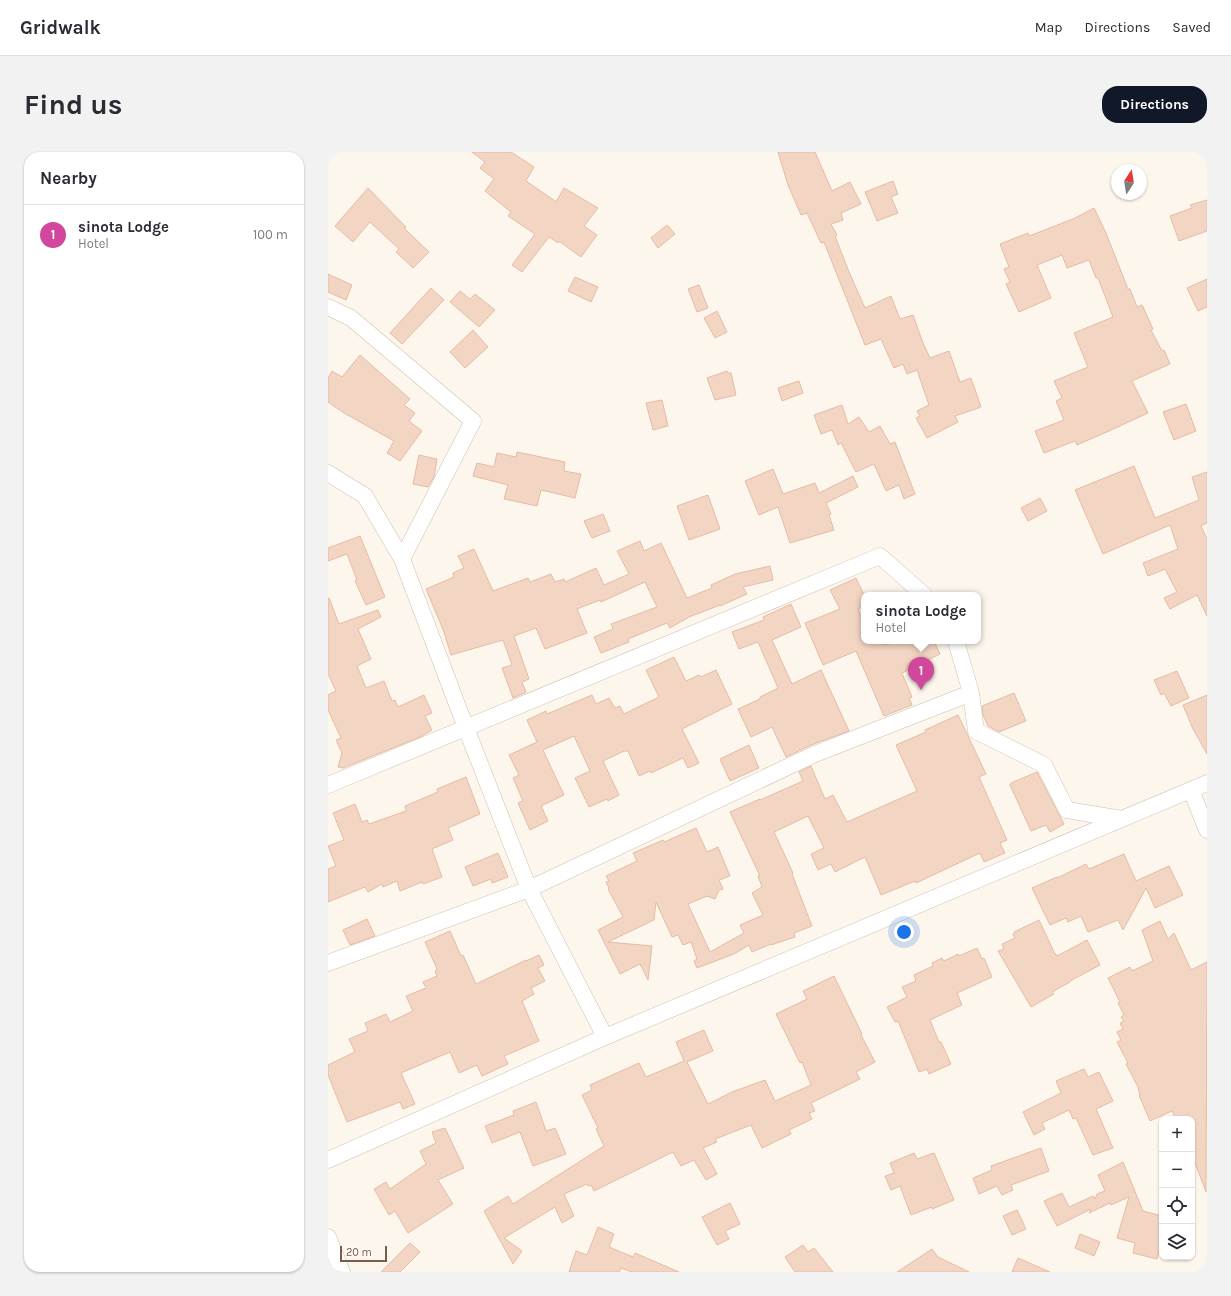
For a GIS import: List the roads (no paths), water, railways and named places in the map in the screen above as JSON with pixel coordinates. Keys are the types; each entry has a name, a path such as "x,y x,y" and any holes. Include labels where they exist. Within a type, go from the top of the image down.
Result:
{"street":[{"path":"328,307 351,318 473,421 402,559"},
{"path":"328,473 365,496 402,559 529,889 606,1037"},
{"path":"328,785 880,556 921,592"},
{"path":"957,644 972,693 976,731 1044,765 1067,810 1122,819"},
{"path":"328,963 529,889 815,754 972,693"},
{"path":"328,1160 606,1037 1207,783"},
{"path":"1191,790 1207,830"},
{"path":"328,1237 342,1272"}],"place":[{"name":"sinota Lodge","path":"921,690"}]}
